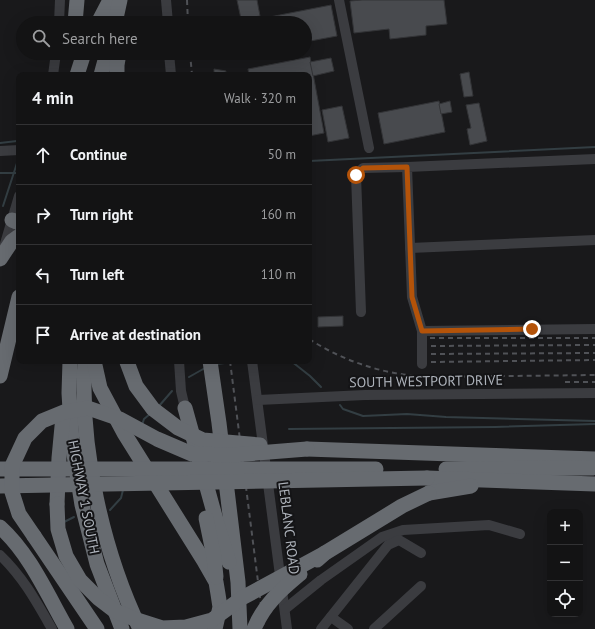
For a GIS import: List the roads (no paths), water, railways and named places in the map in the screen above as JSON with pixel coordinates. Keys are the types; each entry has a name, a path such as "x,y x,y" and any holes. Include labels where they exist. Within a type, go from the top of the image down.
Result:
{"highway":[{"path":"76,16 77,0"},
{"path":"102,16 110,0"},
{"path":"117,16 120,0"},
{"path":"127,16 130,0"},
{"path":"71,72 72,60"},
{"path":"78,72 82,60"},
{"path":"103,72 105,60"},
{"path":"0,258 12,241 16,238"},
{"path":"0,376 16,309"},
{"path":"0,381 16,340"},
{"path":"69,364 59,458 57,504 58,529 66,556 80,580 98,598 115,611 162,628 186,627 212,620 242,598 325,553 402,506 428,493 502,480"},
{"name":"HIGHWAY 1 SOUTH","path":"69,364 72,442 82,504 97,564 122,629"},
{"name":"HIGHWAY 1 SOUTH","path":"85,364 86,419 90,460 99,511 114,565 132,613 140,629"},
{"path":"95,364 100,388 124,433 216,582"},
{"path":"128,364 136,386 153,409 178,428 203,440 307,449 595,459"},
{"path":"210,364 245,628"},
{"path":"97,629 19,514 12,492 12,466 25,438 42,421 64,412 88,408 120,419 157,439 192,454 232,455 307,449"},
{"path":"185,408 214,557 220,607 215,629"},
{"path":"185,408 230,567 245,628"},
{"path":"0,486 595,468"},
{"path":"0,469 427,474 502,480 595,484"},
{"path":"0,527 13,539 33,569 67,629"},
{"path":"245,628 260,616 276,594 325,553"}],"street":[{"path":"59,16 60,0"},
{"path":"166,0 167,16"},
{"path":"339,0 369,148"},
{"path":"53,72 55,60"},
{"path":"170,60 171,72"},
{"path":"0,151 16,150"},
{"path":"361,312 356,175 363,168 595,160"},
{"path":"407,167 412,297 422,331 422,364"},
{"path":"0,258 16,218"},
{"path":"410,248 595,240"},
{"path":"422,331 595,329"},
{"path":"179,364 181,391 185,408"},
{"name":"LEBLANC ROAD","path":"252,364 287,629"},
{"name":"SOUTH WESTPORT DRIVE","path":"258,400 365,395 595,393"},
{"path":"285,609 321,580 403,530 489,525 520,534"},
{"path":"385,541 399,540 421,553"},
{"path":"321,629 385,541"},
{"path":"0,555 28,588 52,629"},
{"path":"374,629 421,586"},
{"path":"331,617 348,629"}],"waterway":[{"path":"0,143 16,141"},
{"path":"312,161 595,147"},
{"path":"3,206 16,166"},
{"path":"0,173 16,173"},
{"path":"295,364 321,387"},
{"path":"189,377 205,368"},
{"path":"159,406 172,391"},
{"path":"340,405 343,409 363,416 407,414 446,417 595,421"},
{"path":"142,425 144,419 150,414"},
{"path":"289,429 495,427 595,424"},
{"path":"110,510 121,498 123,490"},
{"path":"64,522 74,517"}],"railway":[{"path":"187,0 188,16"},
{"path":"191,60 192,72"},
{"path":"430,338 595,338"},
{"path":"312,341 336,354 365,366 395,373 426,377 595,375"},
{"path":"431,346 595,345"},
{"path":"431,354 595,353"},
{"path":"431,362 595,360"},
{"path":"230,364 264,629"},
{"path":"565,382 595,382"}]}
